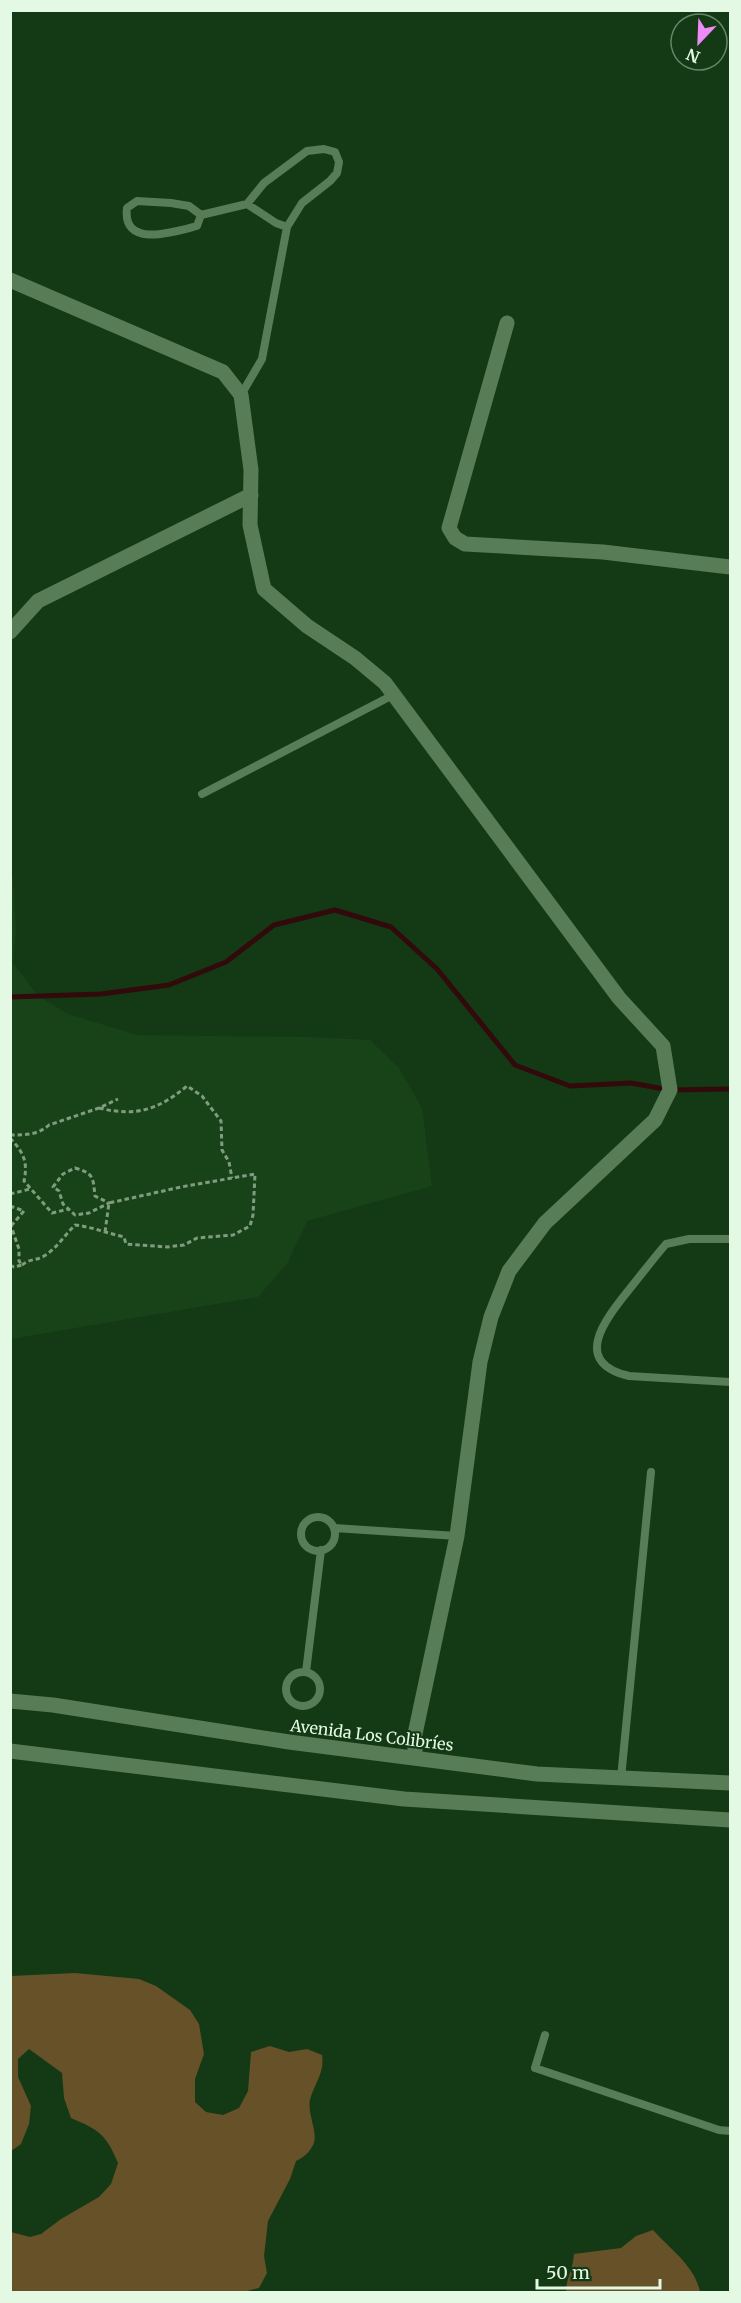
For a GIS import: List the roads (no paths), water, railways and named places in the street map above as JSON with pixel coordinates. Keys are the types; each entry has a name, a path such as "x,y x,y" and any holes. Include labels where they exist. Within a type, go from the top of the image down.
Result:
{"street":[{"path":"10,280 223,372 241,395 251,470 250,525 264,589 307,626 355,658 385,684 619,998 663,1046 670,1090 656,1120 545,1223 509,1271 490,1317 480,1362 457,1536 415,1734 415,1758"},
{"path":"507,322 449,528 455,538 465,544 603,552 730,567"},
{"path":"10,632 38,601 251,495"},
{"name":"Avenida Los Colibríes","path":"10,1701 53,1705 289,1742 537,1774 730,1783"},
{"path":"10,1751 404,1799 730,1820"}],"lane":[{"path":"201,215 247,204 264,183 308,151 324,149 335,152 339,162 337,173 302,203 287,227 262,359 241,395"},
{"path":"137,201 189,206 201,215 197,226 154,235 142,234 132,229 125,218 127,208 137,201"},
{"path":"247,204 276,223 287,227"},
{"path":"202,794 393,695"},
{"path":"730,1239 689,1239 666,1244 603,1324 597,1344 601,1362 616,1373 629,1376 730,1382"},
{"path":"621,1778 651,1472"},
{"path":"334,1528 334,1540 331,1545 321,1550 309,1548 304,1543 303,1526 313,1518 319,1517 325,1519 334,1528 457,1536"},
{"path":"306,1672 321,1550"},
{"path":"306,1672 317,1680 319,1694 310,1704 296,1704 287,1694 286,1687 292,1675 306,1672"},
{"path":"546,2035 535,2068 719,2130 730,2131"}],"waterway":[{"path":"10,997 101,994 169,985 226,962 274,925 335,910 391,927 437,969 515,1065 570,1086 631,1083 670,1090 730,1089"}]}
